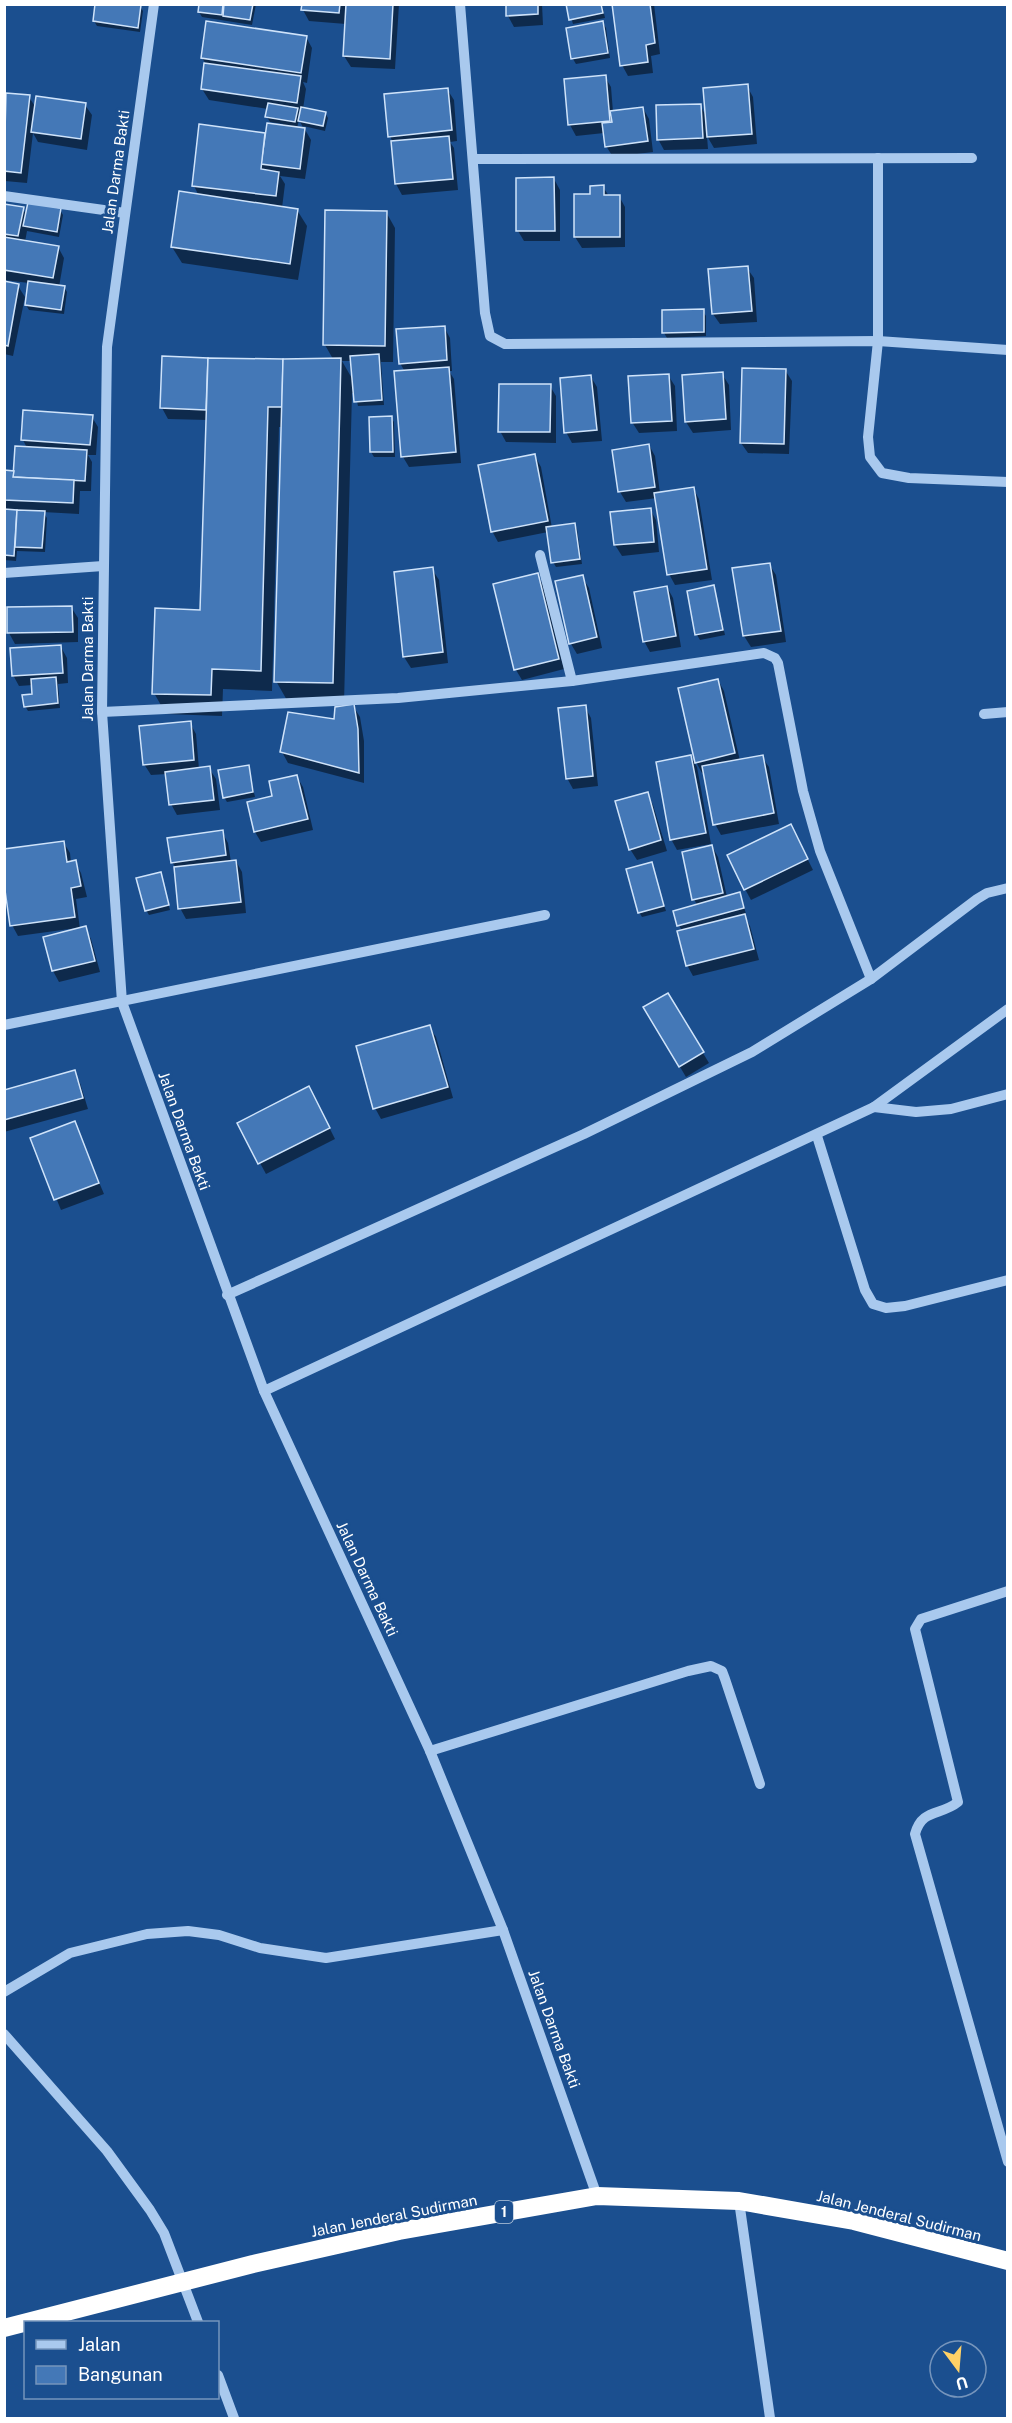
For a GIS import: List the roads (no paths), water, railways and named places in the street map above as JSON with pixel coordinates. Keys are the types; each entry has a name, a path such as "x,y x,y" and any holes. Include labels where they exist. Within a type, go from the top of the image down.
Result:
{"highway":[{"name":"Jalan Jenderal Sudirman","path":"32,2321 253,2264 399,2230 597,2196 739,2200 854,2221 1008,2261"},
{"name":"Jalan Jenderal Sudirman","path":"4,2328 24,2323"}],"street":[{"name":"Jalan Darma Bakti","path":"154,4 107,347 102,712 122,1002 227,1295 264,1391 430,1751 503,1930 597,2196"},
{"path":"460,4 485,313 490,336 505,344 878,341 1008,350"},
{"path":"878,158 878,341 868,437 870,457 882,473 909,478 1008,482"},
{"path":"473,159 972,158"},
{"path":"4,196 125,213"},
{"path":"540,555 572,681"},
{"path":"4,573 103,566"},
{"path":"102,712 398,698 572,681 764,653 775,658 778,663 803,791 820,851 871,979"},
{"path":"984,714 1008,712"},
{"path":"227,1295 584,1134 731,1063 871,979 977,899 987,893 1008,888"},
{"path":"4,1025 545,915"},
{"path":"264,1391 817,1136 874,1107 1008,1009"},
{"path":"874,1107 916,1112 951,1109 1008,1095"},
{"path":"817,1136 865,1290 873,1304 886,1308 905,1306 1008,1280"},
{"path":"1008,1591 921,1619 917,1623 915,1629 958,1802 952,1807 929,1814 922,1819 917,1824 915,1834 1008,2162"},
{"path":"430,1751 688,1671 711,1666 722,1671 725,1678 760,1784"},
{"path":"4,1992 70,1953 147,1934 188,1931 219,1935 260,1948 326,1958 503,1930"},
{"path":"4,2034 107,2151 150,2210 164,2233 198,2321"},
{"path":"739,2200 770,2418"},
{"path":"219,2378 234,2418"}]}
